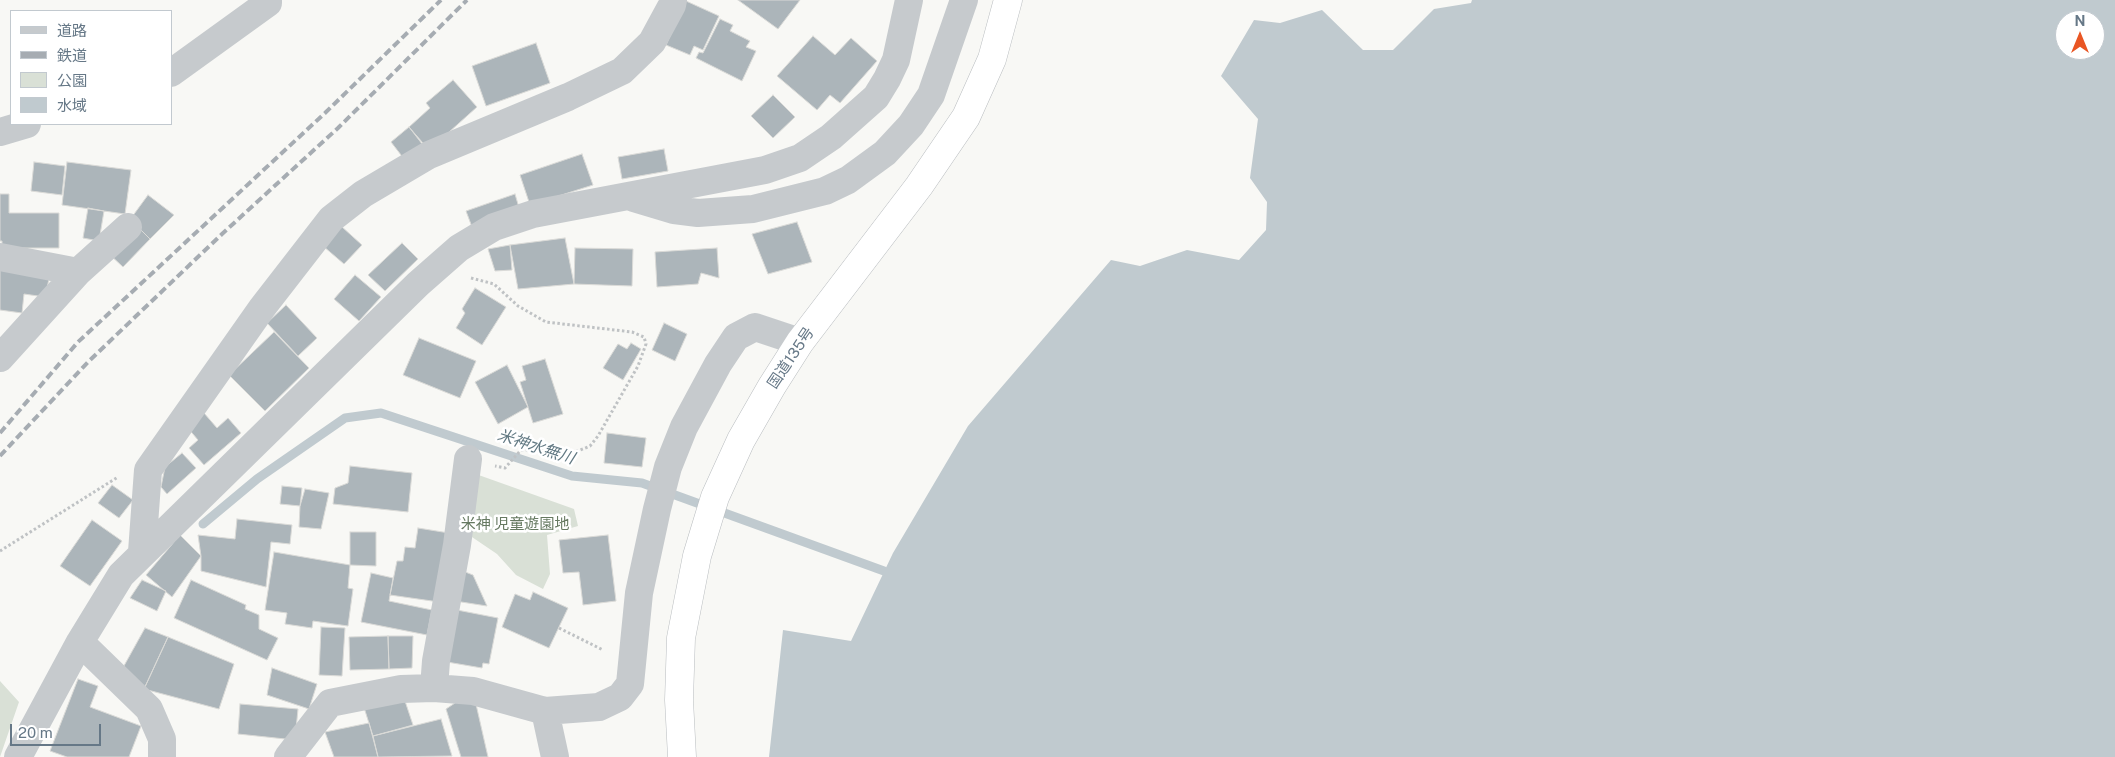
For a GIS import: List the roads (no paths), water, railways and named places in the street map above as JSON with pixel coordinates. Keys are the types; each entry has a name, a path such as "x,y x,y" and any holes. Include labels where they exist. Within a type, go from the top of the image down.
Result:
{"highway":[{"name":"国道135号","path":"682,757 679,700 682,638 696,556 704,525 728,468 772,386 800,342 951,142 966,118 985,76 998,40 1008,0"}],"street":[{"path":"172,72 268,2 268,0"},
{"path":"142,552 148,470 262,308 331,219 363,194 429,155 568,97 622,71 652,42 673,0"},
{"path":"18,757 80,642 121,575 142,552 223,477 418,284 459,248 494,227 533,214 765,170 800,158 831,137 876,97 896,60 909,0"},
{"path":"630,197 674,210 698,213 744,210 825,191 848,180 885,153 912,125 931,95 964,0"},
{"path":"0,132 24,125"},
{"path":"0,358 78,272 128,227"},
{"path":"0,257 78,272"},
{"path":"288,757 330,703 401,689 434,688 473,691 545,711 599,708 620,697 630,684 639,592 657,509 668,467 684,427 718,364 736,337 755,326 800,342"},
{"path":"434,688 436,661 457,545 468,459"},
{"path":"80,642 149,709 162,739 162,757"},
{"path":"545,711 555,757"}],"water":[{"path":"1472,0 2115,0 2115,757 769,757 783,630 851,641 893,553 968,426 1111,260 1140,266 1187,250 1239,260 1266,230 1267,202 1250,178 1258,119 1221,76 1254,20 1280,23 1322,10 1363,50 1393,50 1434,9 1471,3"}],"waterway":[{"name":"米神水無川","path":"203,524 257,479 345,418 381,413 572,476 642,483 884,571"}],"railway":[{"path":"0,433 78,342 325,113 441,0"},
{"path":"0,456 88,362 222,234 338,128 467,0"}],"park label":[{"name":"米神 児童遊園地","path":"515,524"}]}
